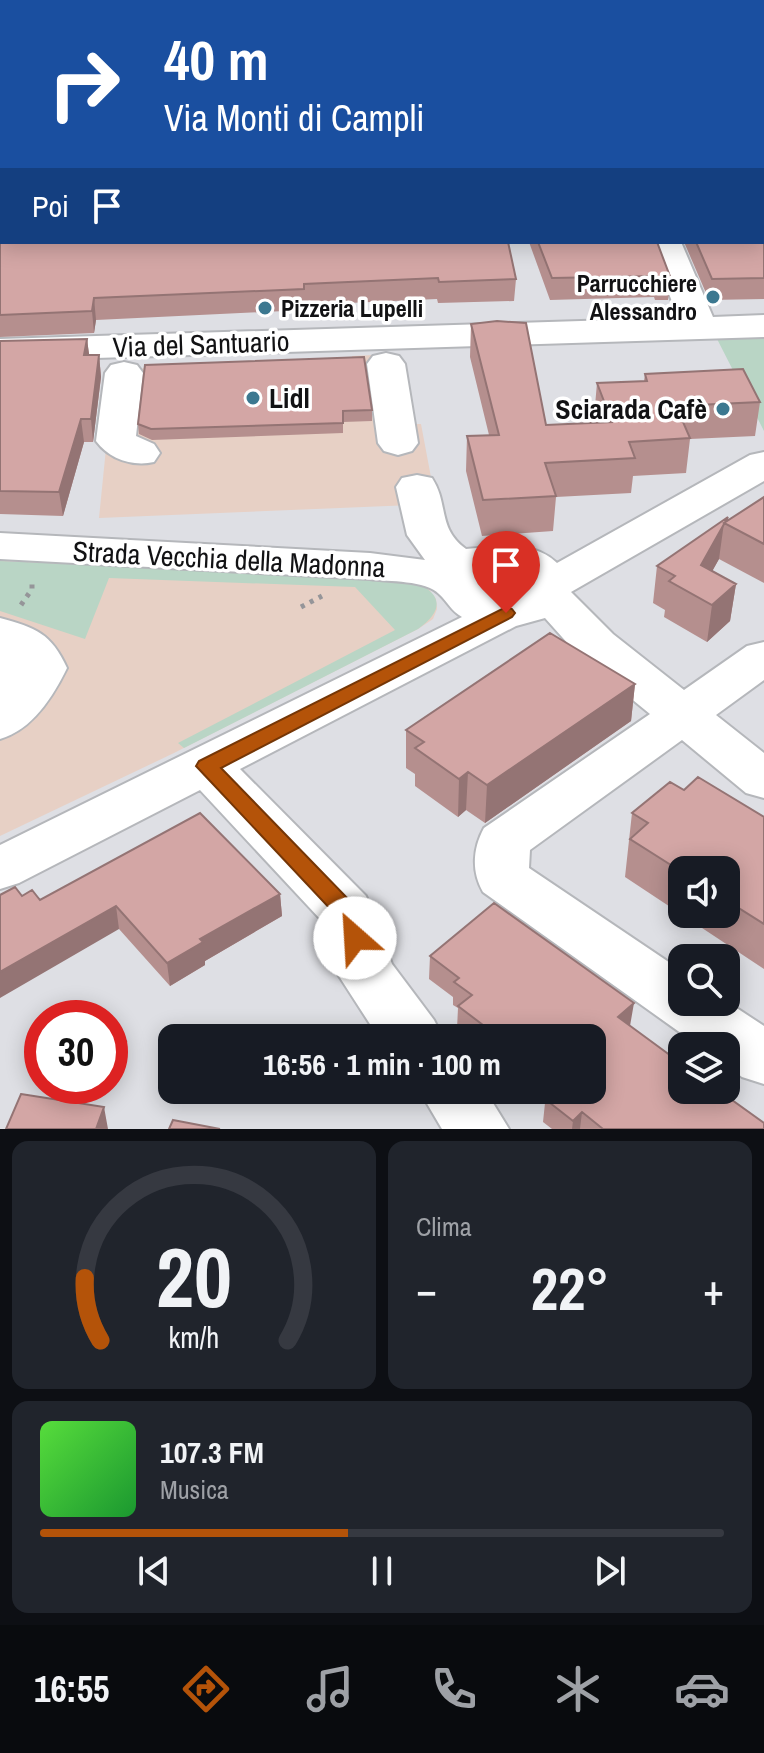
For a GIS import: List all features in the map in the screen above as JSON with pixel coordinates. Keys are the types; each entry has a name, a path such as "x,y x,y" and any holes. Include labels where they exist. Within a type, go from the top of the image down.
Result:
{"street":[{"path":"665,244 695,332"},
{"name":"Via del Santuario","path":"0,350 695,332 764,326"},
{"path":"386,364 398,443"},
{"path":"124,373 116,441 140,453"},
{"path":"4,862 207,766 420,655 502,594 764,464"},
{"path":"417,487 427,538 444,555 548,622 596,645 764,780"},
{"name":"Strada Vecchia della Madonna","path":"46,560 389,567 431,574 502,594"},
{"path":"0,722 33,688 42,673 39,656 9,641"},
{"path":"764,657 685,716 503,842 502,877 764,1059"},
{"path":"207,766 346,911 366,973 403,1024"},
{"path":"460,1104 477,1129"}],"path":[{"path":"9,641 46,560"}],"shaded area":[{"path":"396,354 410,424 421,424 436,504 99,518 114,369 352,363 352,356"},
{"path":"0,561 403,578 428,588 436,599 437,609 433,619 418,629 174,753 0,836"}],"green space":[{"path":"764,333 764,431 715,335"},
{"path":"0,561 403,578 424,586 437,605 418,629 184,748 178,743 395,630 355,587 109,578 85,639 0,611"}],"building":[{"path":"0,244 508,244 516,279 439,282 438,278 304,284 304,289 94,298 92,311 0,315"},
{"path":"539,244 658,244 671,279 657,279 657,276 552,278"},
{"path":"697,244 764,244 764,278 712,279"},
{"path":"497,321 526,323 546,425 612,422 597,383 647,381 645,374 743,369 760,402 676,406 690,438 629,442 635,458 545,463 556,496 483,500 467,436 499,435 471,324"},
{"path":"87,339 84,355 99,355 91,419 81,419 59,492 0,491 0,341"},
{"name":"Lidl","path":"364,357 372,410 343,411 343,423 151,429 138,424 145,365"},
{"path":"764,497 764,544 724,523"},
{"path":"728,517 701,565 736,584 712,605 669,581 675,576 657,566"},
{"path":"550,633 635,684 487,785 468,772 459,779 415,748 424,742 406,730"},
{"path":"698,777 764,817 764,924 740,909 740,856 668,856 668,863 630,839 648,823 632,813 670,782 684,790"},
{"path":"200,813 280,894 200,939 203,942 167,963 116,906 0,972 0,895 15,887 22,896 32,890 40,900"},
{"path":"494,903 634,1003 618,1017 668,1054 668,1104 738,1104 764,1123 764,1129 603,1129 582,1112 573,1121 551,1104 606,1104 606,1024 482,1024 458,1006 472,995 454,982 459,978 430,956"},
{"path":"21,1094 24,1094 24,1104 104,1107 96,1129 6,1129"},
{"path":"173,1120 220,1129 169,1129"}],"place":[{"name":"Parrucchiere Alessandro","path":"713,297"},
{"name":"Pizzeria Lupelli","path":"265,308"},
{"name":"Lidl","path":"253,398"},
{"name":"Sciarada Cafè","path":"723,409"}],"route":[{"path":"355,938 346,911 207,766 506,613"}]}
